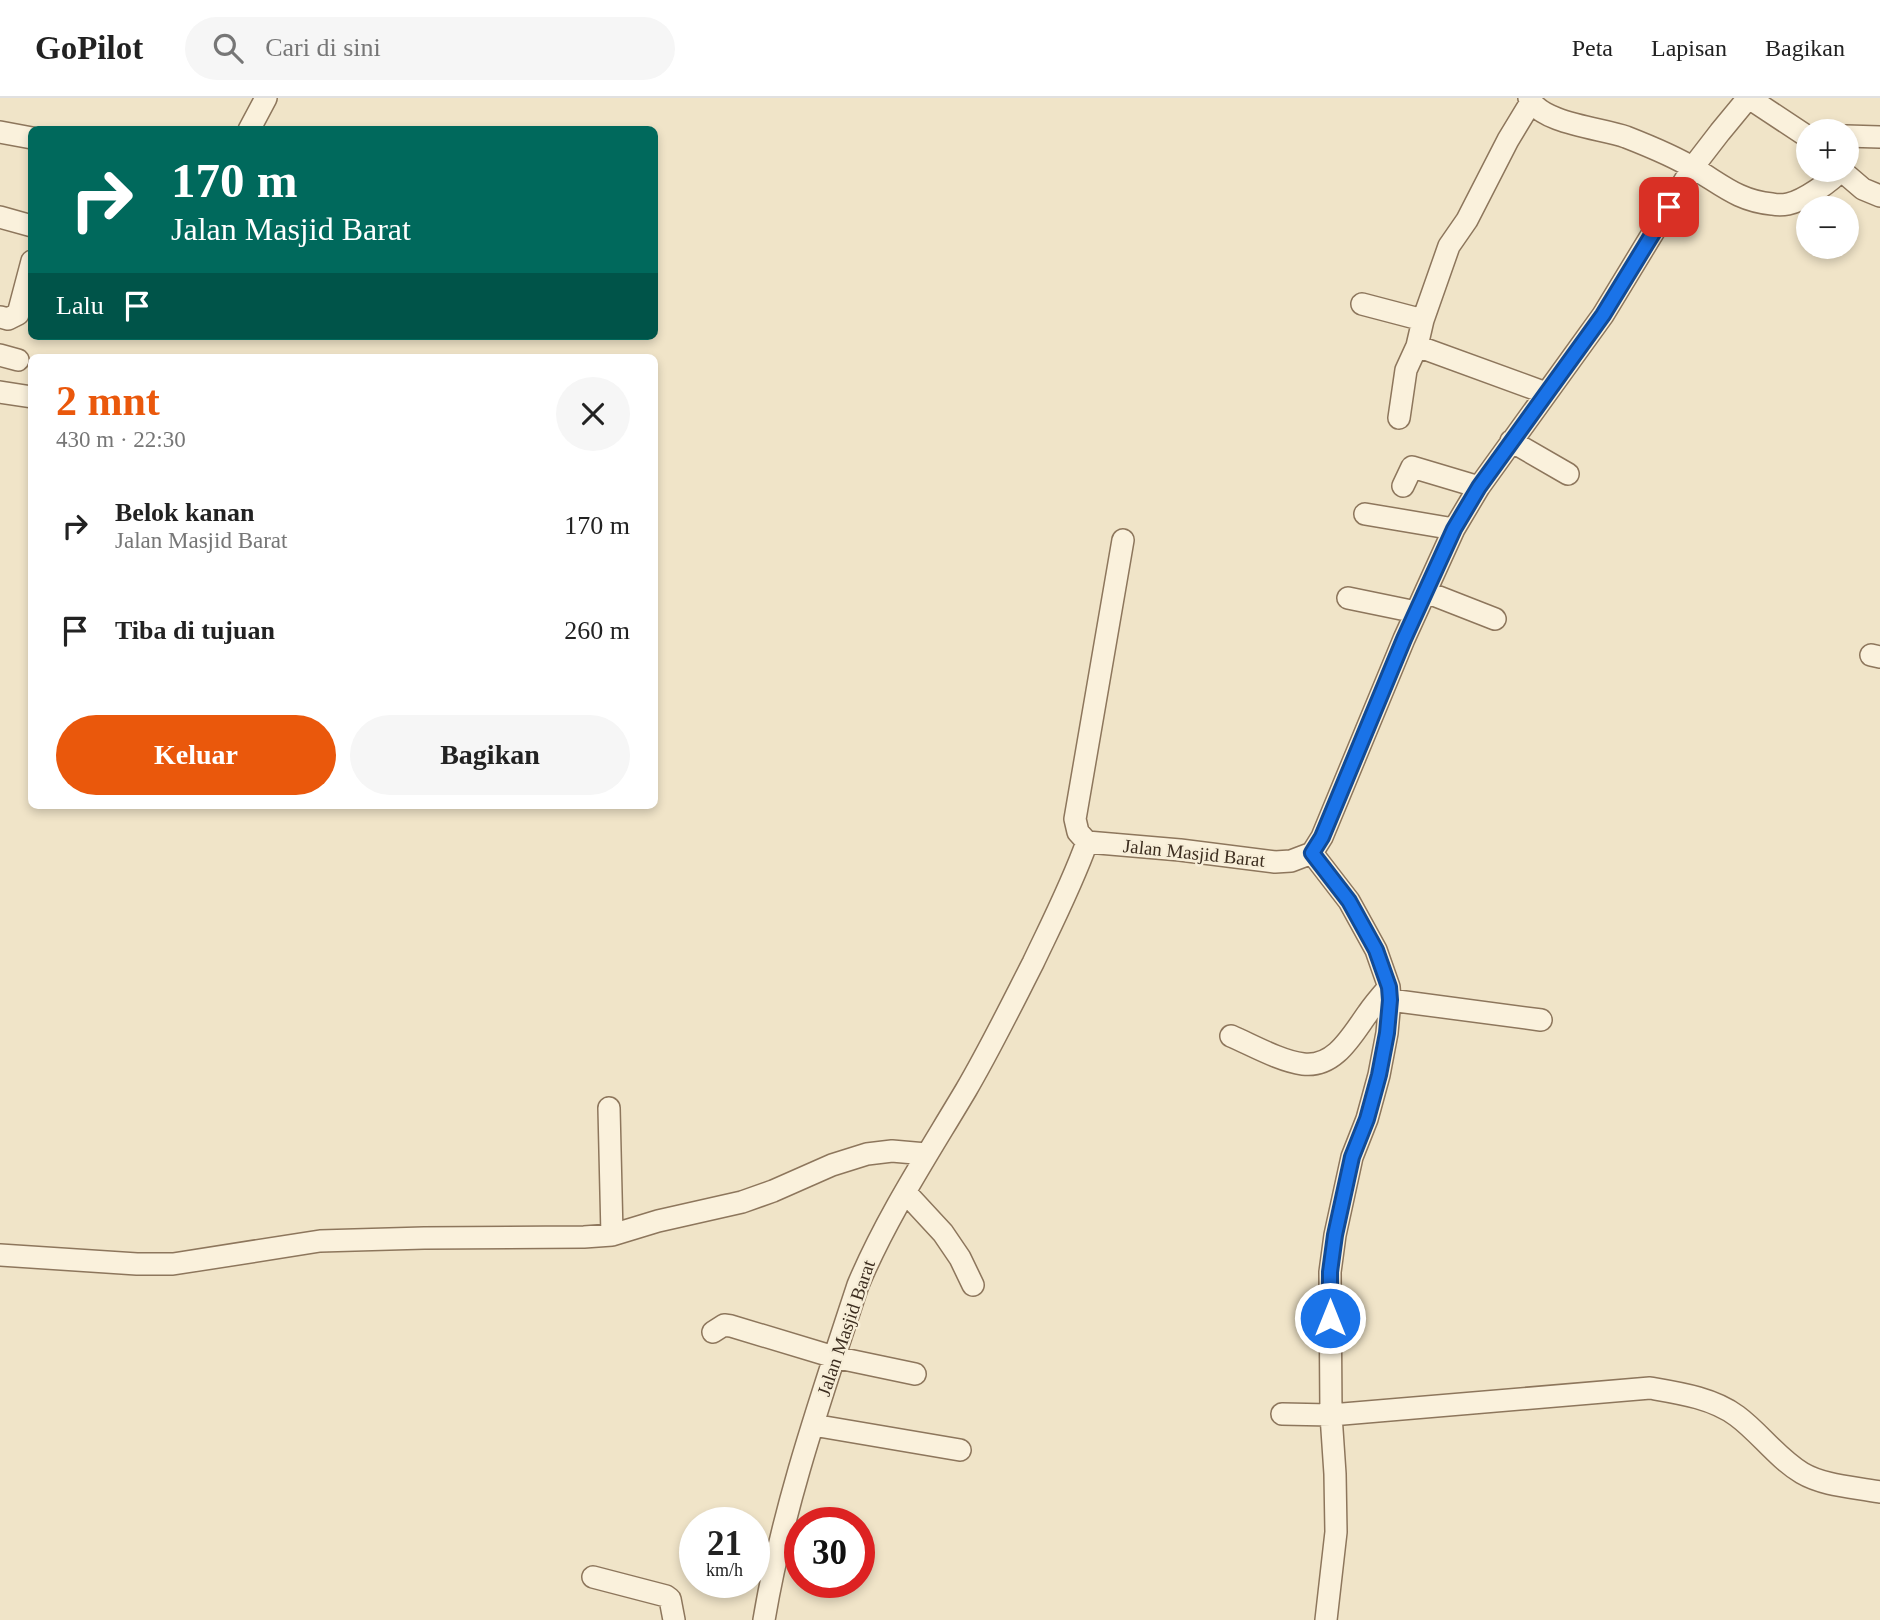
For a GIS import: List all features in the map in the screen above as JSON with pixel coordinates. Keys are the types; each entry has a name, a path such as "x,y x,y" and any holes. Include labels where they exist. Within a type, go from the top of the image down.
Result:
{"street":[{"path":"251,126 267,98"},
{"path":"1326,1620 1336,1532 1331,1415 1330,1272 1352,1157 1367,1119 1379,1075 1387,1033 1389,994 1376,950 1353,908 1312,853 1322,837 1436,566 1479,487 1603,315 1693,167 1749,98 1796,129"},
{"path":"1399,418 1406,370 1449,246 1467,220 1530,100 1541,112 1624,136 1693,167 1736,195 1760,203 1789,204 1812,193 1826,182"},
{"path":"0,132 28,137"},
{"path":"1859,136 1880,137"},
{"path":"1855,182 1863,189 1880,196"},
{"path":"0,217 28,225"},
{"path":"0,317 8,319 18,314 28,276"},
{"path":"1362,304 1423,320"},
{"path":"1416,346 1546,393"},
{"path":"0,392 28,396"},
{"path":"1511,442 1568,474"},
{"path":"1403,486 1412,467 1479,487"},
{"path":"1365,514 1454,529"},
{"path":"1087,842 1078,832 1075,819 1123,540"},
{"path":"1426,592 1495,619"},
{"path":"1348,598 1416,612"},
{"name":"Jalan Masjid Barat","path":"764,1620 783,1525 858,1285 874,1248 926,1154 993,1042 1052,925 1087,842 1275,862 1291,861 1312,853"},
{"path":"1231,1035 1289,1060 1305,1064 1318,1062 1330,1058 1343,1048 1369,1010 1389,994 1541,1020"},
{"path":"609,1108 612,1234"},
{"path":"0,1255 173,1264 320,1241 584,1237 612,1234 742,1202 832,1165 867,1154 892,1150 926,1154"},
{"path":"906,1192 943,1233 960,1258 973,1285"},
{"path":"713,1332 718,1328 732,1326 834,1357 915,1374"},
{"path":"1282,1414 1331,1415 1650,1388 1722,1407 1737,1416 1800,1472 1810,1477 1880,1492"},
{"path":"813,1425 960,1450"},
{"path":"593,1577 666,1596 670,1599 674,1620"}],"route":[{"path":"1330,1318 1330,1272 1335,1235 1352,1157 1367,1119 1379,1075 1390,1000 1389,987 1376,950 1349,901 1312,853 1322,837 1404,639 1454,529 1479,487 1603,315 1669,207"}]}
